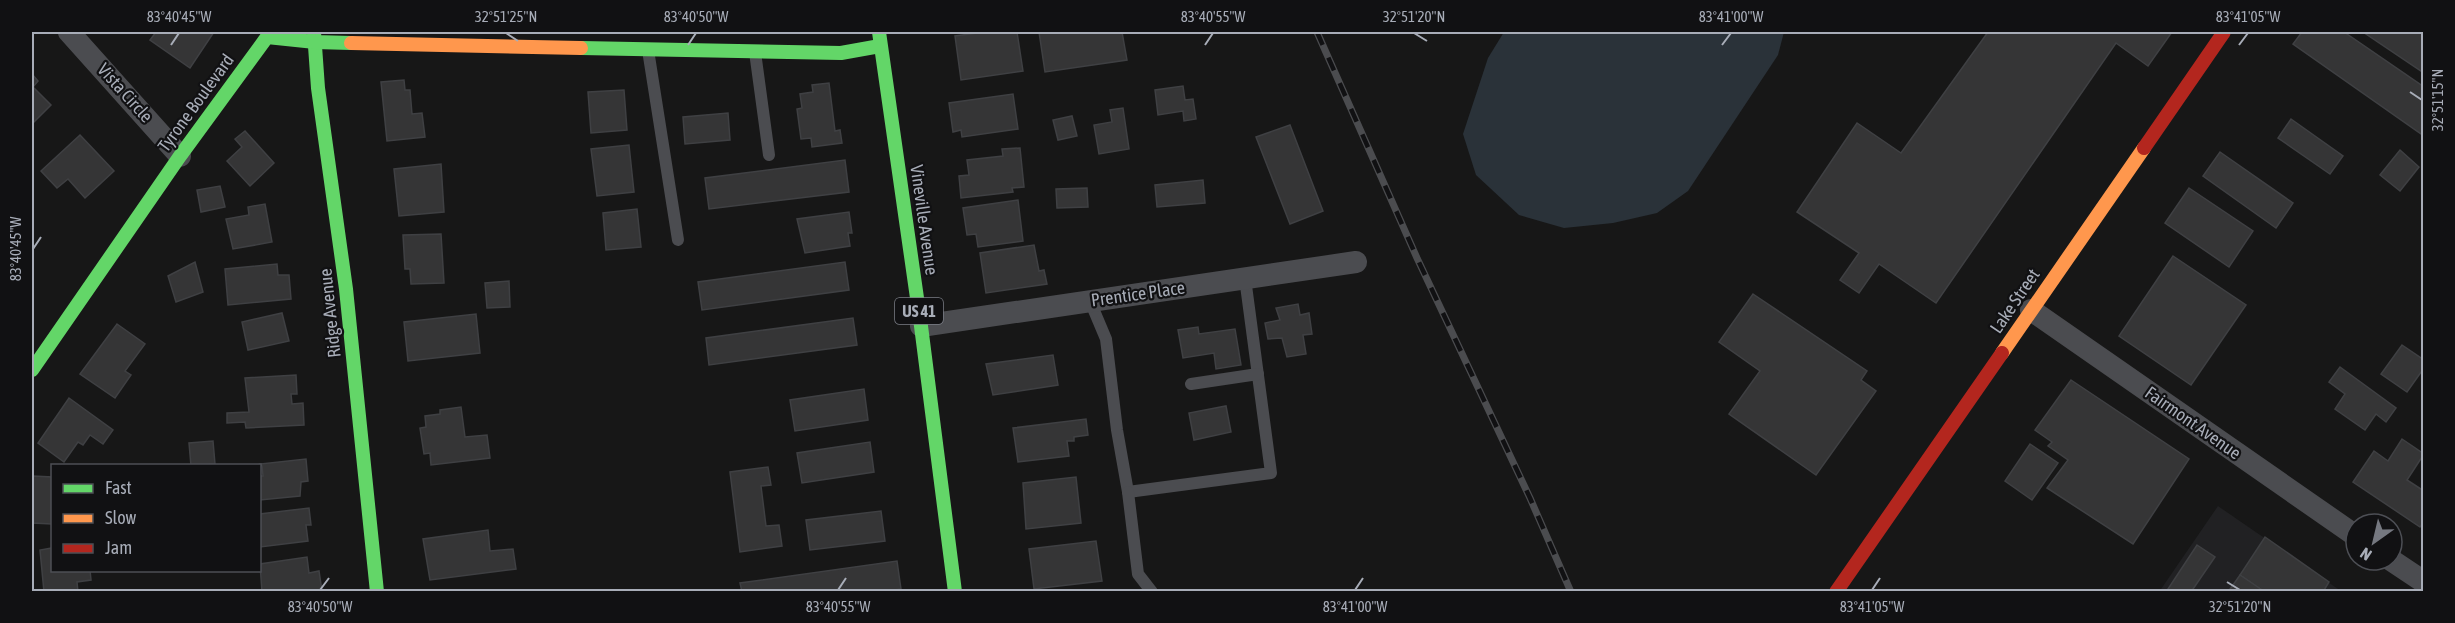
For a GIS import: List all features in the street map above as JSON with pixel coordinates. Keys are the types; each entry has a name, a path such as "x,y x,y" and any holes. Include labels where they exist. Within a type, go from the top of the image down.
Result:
{"street":[{"name":"Vista Circle","path":"69,32 180,156"},
{"name":"Lake Street","path":"1836,591 2224,32"},
{"name":"Tyrone Boulevard","path":"32,370 180,156 267,37 568,39 647,49 841,53 879,39"},
{"name":"Ridge Avenue","path":"315,37 318,88 346,289 377,591"},
{"name":"Vineville Avenue","path":"879,39 921,326 955,591"},
{"name":"Prentice Place","path":"921,326 1356,262"},
{"name":"Fairmont Avenue","path":"2031,310 2344,528"},
{"path":"2404,569 2424,582"}],"lane":[{"path":"647,49 678,240"},
{"path":"755,51 770,155"},
{"path":"1128,492 1271,473 1245,278"},
{"path":"1090,301 1106,339 1138,574 1152,591"},
{"path":"1191,384 1258,374"}],"shaded area":[{"path":"1504,32 1784,32 1778,55 1688,191 1657,213 1613,223 1564,228 1519,215 1476,175 1463,134 1488,58"},
{"path":"2218,506 2341,591 2159,592"}],"building":[{"path":"156,32 214,32 190,68 150,40"},
{"path":"985,32 1017,32 1023,71 961,80 955,36"},
{"path":"1039,32 1122,32 1127,60 1045,72"},
{"path":"1988,32 2172,32 2148,66 2116,43 1936,303 1879,264 1859,293 1840,280 1859,253 1797,212 1857,123 1901,153"},
{"path":"2302,32 2344,32 2424,87 2424,136 2293,44"},
{"path":"2363,32 2424,32 2424,73"},
{"path":"32,74 38,81 33,87 51,105 32,124"},
{"path":"404,80 405,90 410,90 412,114 422,113 425,137 387,141 381,82"},
{"path":"829,83 835,131 840,130 842,143 812,147 811,138 801,139 797,109 802,108 800,94 813,92 812,85"},
{"path":"1183,86 1185,100 1193,99 1196,119 1184,121 1183,111 1158,115 1155,90"},
{"path":"624,90 627,130 591,133 588,92"},
{"path":"1013,94 1018,129 962,137 961,130 953,132 949,103"},
{"path":"1123,108 1129,149 1099,154 1094,125 1112,122 1110,110"},
{"path":"728,113 730,140 685,144 683,117"},
{"path":"1072,116 1077,136 1058,140 1053,120"},
{"path":"2291,119 2343,156 2330,174 2278,138"},
{"path":"1290,125 1323,211 1290,224 1256,137"},
{"path":"245,131 274,163 250,186 227,161 242,147 235,139"},
{"path":"80,135 114,171 85,198 68,179 57,188 41,171"},
{"path":"629,145 634,192 597,196 591,149"},
{"path":"1020,148 1024,187 1012,188 1013,192 961,198 959,176 969,175 967,160 1003,156 1002,149"},
{"path":"2400,150 2419,167 2400,191 2380,175"},
{"path":"2220,152 2293,203 2276,228 2203,176"},
{"path":"845,160 849,192 709,209 705,178"},
{"path":"441,164 444,212 399,216 394,169"},
{"path":"1203,180 1205,203 1157,207 1155,185"},
{"path":"220,186 225,207 201,212 197,190"},
{"path":"1087,188 1088,207 1057,208 1056,189"},
{"path":"2189,188 2253,231 2229,267 2165,223"},
{"path":"1018,200 1023,241 978,247 976,234 967,235 963,208"},
{"path":"265,204 272,242 233,249 226,219 249,215 248,207"},
{"path":"637,209 641,247 606,250 603,213"},
{"path":"849,212 852,233 848,233 850,246 805,253 797,219"},
{"path":"441,234 444,283 411,284 410,269 405,269 403,235"},
{"path":"1034,245 1039,271 1044,270 1047,284 986,293 980,253"},
{"path":"2173,256 2246,305 2191,385 2119,336"},
{"path":"195,262 203,292 176,302 168,276"},
{"path":"845,262 849,290 702,310 698,282"},
{"path":"277,264 278,275 289,275 291,299 228,305 225,269"},
{"path":"509,281 510,307 487,308 485,283"},
{"path":"1753,294 1867,371 1861,380 1876,391 1816,475 1729,414 1760,371 1719,342"},
{"path":"1298,304 1300,315 1309,313 1312,334 1303,335 1306,354 1287,357 1282,338 1268,339 1265,323 1280,320 1276,308"},
{"path":"282,313 289,341 248,350 242,322"},
{"path":"476,314 480,353 408,361 404,322"},
{"path":"853,318 857,345 709,365 706,338"},
{"path":"117,324 145,344 125,371 131,375 115,398 80,374"},
{"path":"1198,327 1199,334 1235,329 1241,365 1216,369 1214,353 1183,358 1178,330"},
{"path":"2402,345 2424,360 2424,368 2407,392 2381,374"},
{"path":"1053,355 1058,385 993,395 986,364"},
{"path":"2340,367 2396,408 2386,422 2376,414 2365,430 2335,409 2345,394 2329,382"},
{"path":"296,375 297,394 291,394 292,404 303,403 304,425 246,428 245,422 227,423 227,413 249,412 245,378"},
{"path":"2071,380 2189,459 2133,544 2047,488 2068,460 2048,446 2052,442 2035,430"},
{"path":"864,389 868,420 795,431 790,400"},
{"path":"69,398 113,430 103,444 90,435 83,445 78,442 64,462 38,443"},
{"path":"1226,406 1231,432 1194,440 1189,413"},
{"path":"461,407 465,437 487,435 490,458 431,465 430,453 424,454 420,428 426,427 425,416 440,414 440,410"},
{"path":"1086,419 1088,435 1074,437 1074,441 1067,441 1069,456 1018,462 1013,428"},
{"path":"2402,439 2424,454 2407,480 2424,491 2424,521 2420,527 2404,516 2404,512 2398,512 2353,482 2374,451 2388,461"},
{"path":"213,441 215,464 191,464 189,443"},
{"path":"870,442 874,472 802,483 797,453"},
{"path":"2030,444 2058,463 2032,500 2005,481"},
{"path":"306,459 308,481 301,482 300,496 261,500 261,476 263,476 260,464"},
{"path":"768,467 771,485 761,486 766,526 779,525 782,546 740,552 730,472"},
{"path":"33,476 51,477 51,524 32,523"},
{"path":"1076,477 1081,523 1026,529 1023,483"},
{"path":"309,508 311,525 306,525 308,541 261,547 261,514"},
{"path":"881,511 885,541 810,550 806,520"},
{"path":"488,530 490,551 513,549 516,569 430,580 423,539"},
{"path":"2265,537 2329,582 2323,592 2265,592 2240,575"},
{"path":"1096,541 1102,581 1034,589 1029,549"},
{"path":"2197,545 2215,557 2191,592 2166,592"},
{"path":"51,548 51,572 90,572 91,580 77,582 78,592 44,592 40,550"},
{"path":"307,557 309,573 319,571 322,591 262,592 261,564"},
{"path":"897,561 901,589 881,592 742,592 740,583"},
{"path":"2240,575 2265,592 2228,592"}],"railway":[{"path":"1317,32 1417,258 1530,498 1571,592"}],"traffic: fast":[{"path":"314,32 318,88 346,289 377,592"},
{"path":"879,32 921,326 955,592"},
{"path":"32,370 180,156 267,37 351,43"},
{"path":"581,48 841,53 880,46"}],"traffic: slow":[{"path":"351,43 581,48"},
{"path":"2002,353 2144,148"}],"traffic: jam":[{"path":"2144,148 2224,32"},
{"path":"1836,592 2002,353"}]}
